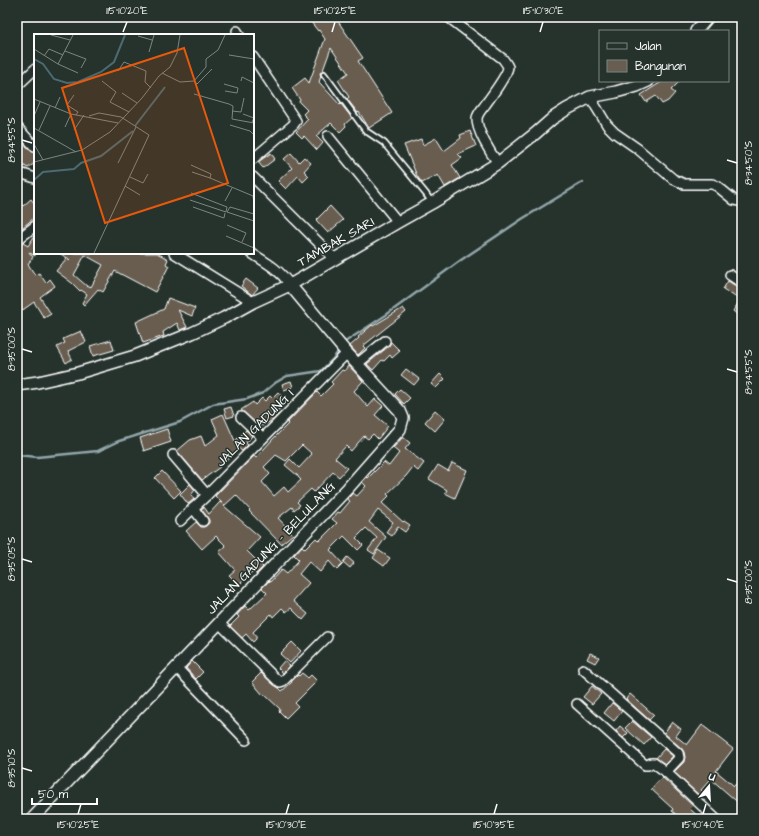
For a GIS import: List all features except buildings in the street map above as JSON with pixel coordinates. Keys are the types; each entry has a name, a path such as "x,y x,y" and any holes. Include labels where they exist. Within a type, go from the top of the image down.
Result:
{"street":[{"path":"448,17 503,59 507,64 508,68 504,77 478,114 477,119 490,153 498,163"},
{"path":"697,30 708,17"},
{"path":"254,58 296,121 254,158"},
{"path":"17,86 34,69"},
{"name":"TAMBAK SARI","path":"17,385 78,373 135,356 192,333 224,318 253,302 290,285 498,163 567,109 590,97 616,92 646,82"},
{"path":"590,97 615,133 638,149 674,179 684,184 712,184 717,186 734,200 742,202"},
{"path":"17,127 34,146"},
{"path":"328,136 398,222"},
{"path":"17,171 34,177"},
{"path":"254,178 335,259"},
{"path":"17,240 34,227"},
{"path":"176,254 253,302"},
{"path":"253,254 279,270 290,285"},
{"path":"730,275 742,283"},
{"name":"JALAN GADUNG - BELULANG","path":"32,819 342,493 400,429 403,418 400,411 346,352 290,285"},
{"path":"357,364 385,341"},
{"name":"JALAN GADUNG I","path":"180,521 346,352"},
{"path":"241,417 263,438"},
{"path":"173,455 207,495"},
{"path":"193,508 203,521"},
{"path":"219,623 280,682 283,681 327,637"},
{"path":"176,667 246,740"},
{"path":"583,668 678,753 679,758 666,772"},
{"path":"576,704 645,765 652,762 666,772 716,819"}],"lane":[{"path":"324,74 366,131 384,143 432,203"}],"waterway":[{"path":"344,344 461,260 522,219 583,182"},
{"path":"17,455 37,457 98,451 119,441 180,422 213,404 247,399 263,393 275,383 287,376 321,371 333,359 340,349"}]}
